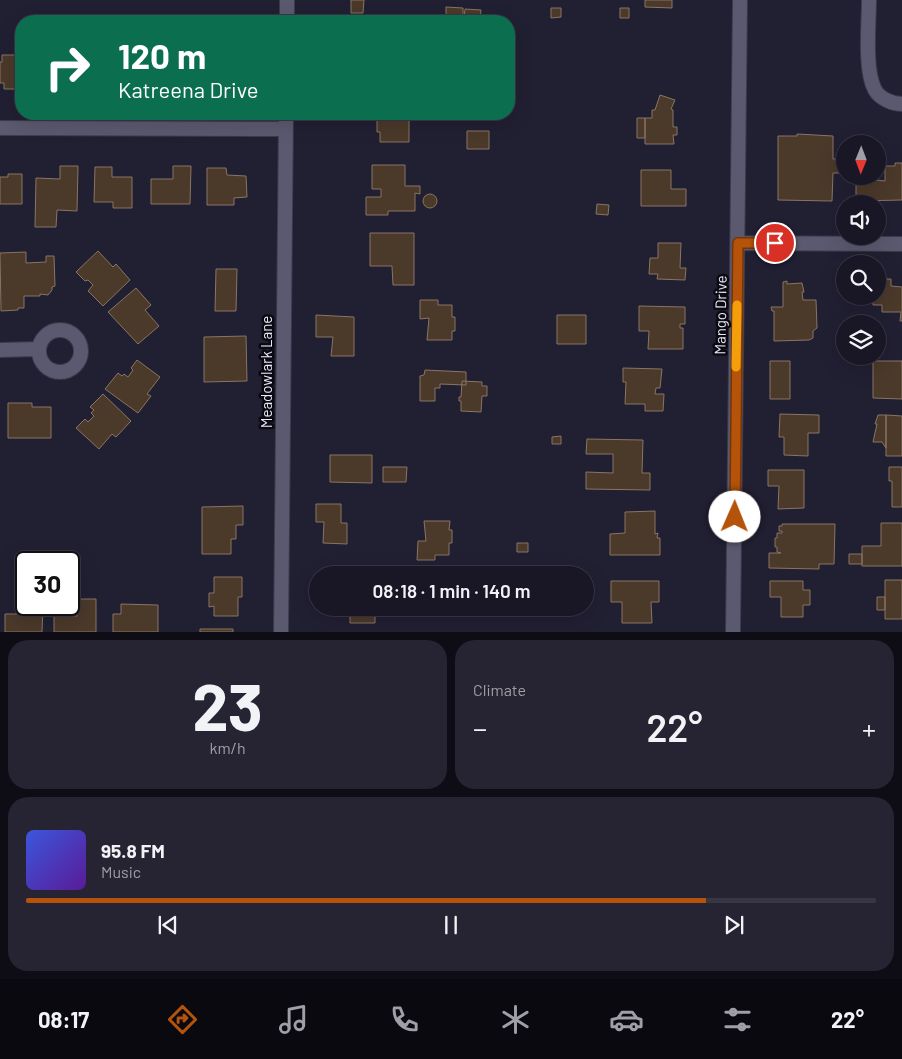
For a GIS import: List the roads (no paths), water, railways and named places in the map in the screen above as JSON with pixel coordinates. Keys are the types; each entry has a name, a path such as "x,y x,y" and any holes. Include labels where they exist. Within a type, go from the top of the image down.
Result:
{"street":[{"path":"287,0 287,15"},
{"name":"Mango Drive","path":"733,632 740,0"},
{"path":"870,0 869,73 876,92 892,104 902,104"},
{"name":"Meadowlark Lane","path":"281,632 286,120"},
{"path":"0,128 286,129"},
{"path":"738,243 902,244"},
{"path":"0,350 39,349"}]}
